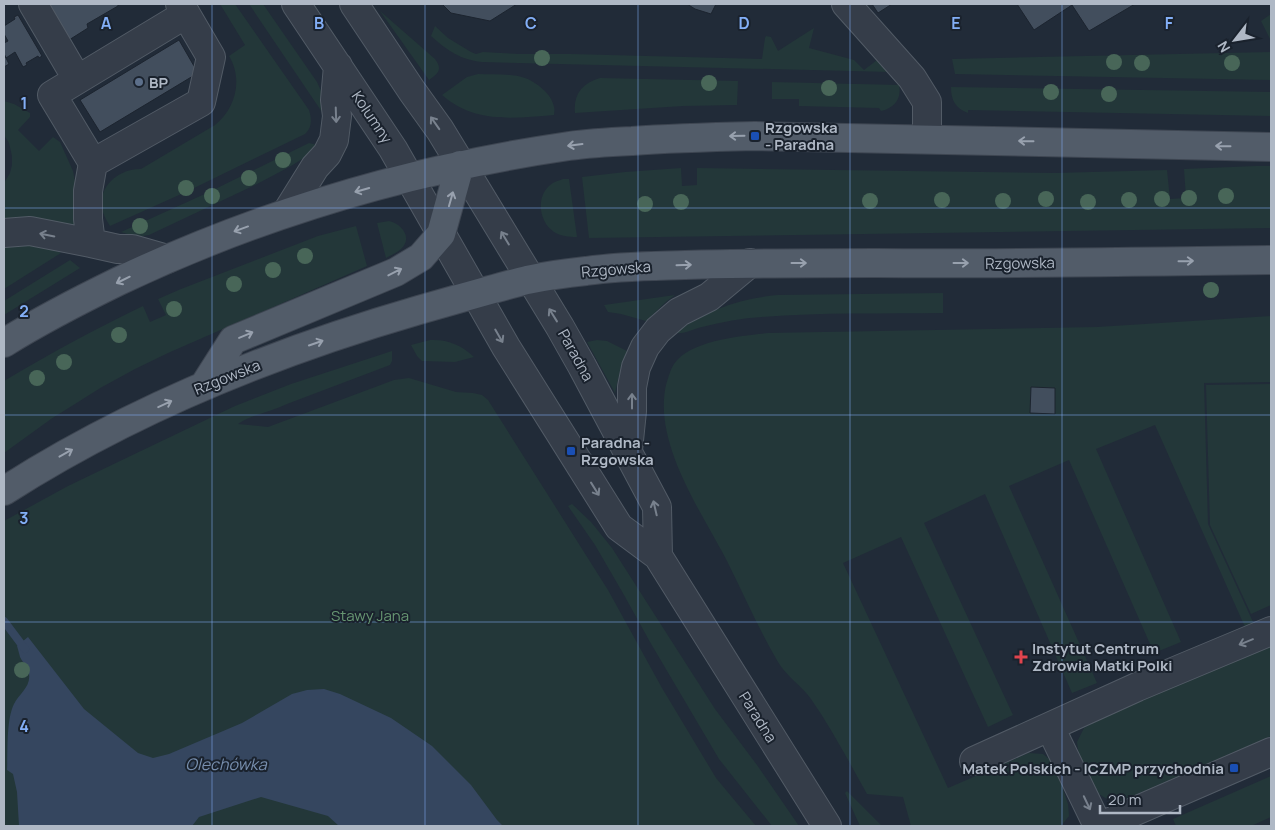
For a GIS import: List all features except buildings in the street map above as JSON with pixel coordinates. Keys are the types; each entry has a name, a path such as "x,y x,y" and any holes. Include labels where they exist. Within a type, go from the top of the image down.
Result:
{"main road":[{"path":"4,343 84,298 167,259 287,212 409,177 460,165 569,146 689,137 755,136 1271,147"},
{"path":"205,384 233,340 396,272 421,257 441,234 460,165"},
{"name":"Rzgowska","path":"4,491 76,448 205,384 374,323 531,280 588,270 639,266 750,263 969,264 1271,260"}],"street":[{"path":"33,4 77,79"},
{"name":"Kolumny","path":"296,4 393,148 441,234"},
{"path":"354,4 440,130 460,165"},
{"path":"846,4 912,78 927,102 927,139"},
{"path":"91,243 88,218 88,191 93,163 52,95 183,9 211,57 201,102 93,163"},
{"path":"287,212 315,167 327,154 334,140 337,116 335,100 338,66"},
{"name":"Paradna","path":"460,165 560,327 628,450 657,507 658,556"},
{"path":"4,233 30,232 118,249 132,249 167,259"},
{"name":"Paradna","path":"441,234 506,348 619,528 658,556 826,826"},
{"path":"628,450 632,411 632,387 636,367 645,348 658,330 679,312 709,297 750,263"},
{"path":"974,761 1137,687 1271,631"},
{"path":"1050,727 1099,826 1271,752"}],"green space":[{"path":"220,4 235,4 309,110 311,120 309,129 305,134 188,191 110,226 102,208 102,200 107,185 126,171 141,169 215,125 228,110 232,102 235,93 236,74 229,56 245,45"},
{"path":"249,4 263,4 317,82 326,102 326,118"},
{"path":"380,11 435,59 439,69 429,80"},
{"path":"1271,14 1271,41 1261,21"},
{"path":"435,26 448,38 476,54 483,52 762,59 766,36 771,37 778,51 814,28 809,48 854,60 864,70 881,57 891,72 482,62 454,54 443,46 431,36"},
{"path":"1271,52 1271,80 955,74 952,59"},
{"path":"478,74 513,75 529,80 543,89 553,102 554,115 510,118 481,115 468,111 442,95 467,77"},
{"path":"600,78 738,81 737,105 683,106 575,113 577,95 588,83"},
{"path":"772,82 899,85 900,90 896,102 890,108 881,111 879,108 799,106 799,99 772,99"},
{"path":"951,87 1271,92 1271,116 968,110 968,113 960,109 955,103"},
{"path":"4,101 30,113 30,117 18,130 39,151 53,137 60,142 73,171 79,226 4,221 4,183 10,173 12,156 9,143 4,135"},
{"path":"309,143 317,145 307,156 257,184 149,235 137,237 121,232 207,193"},
{"path":"1271,166 1271,228 589,238 582,177 681,168 682,186 697,185 697,168 1055,173 1167,170 1170,199 1186,198 1184,169"},
{"path":"563,179 569,179 577,237 565,236 554,232 549,228 542,216 541,203 545,191 552,184"},
{"path":"389,221 402,228 406,240 399,250 386,258 377,223"},
{"path":"356,226 367,266 135,369 51,419 4,453 4,381 72,342 143,306 150,322 166,315 158,299 318,236"},
{"path":"27,243 61,253 4,289 4,245"},
{"path":"70,260 80,268 4,315 4,301"},
{"path":"943,293 943,313 785,315 740,319 676,333 699,318 724,306 751,299 778,295"},
{"path":"675,295 646,321 608,312 604,305"},
{"path":"1271,316 1271,382 1204,383 1208,524 1254,624 1245,627 1155,425 1096,449 1181,642 1154,653 1069,460 1009,486 1097,683 1072,693 985,494 924,523 1013,715 988,727 901,537 843,563 948,788 1029,753 1043,754 1054,763 1068,804 1069,816 1061,826 911,826 903,797 867,794 819,710 778,662 682,476 666,430 664,407 666,385 674,364 692,349 704,344 768,333 1097,327"},
{"path":"430,340 454,344 474,357 455,362 422,361 411,345"},
{"path":"607,341 627,351 622,363 615,393 587,342"},
{"name":"Stawy Jana","path":"392,351 390,365 256,415 238,424 268,427 394,380 409,378 456,392 482,395 488,400 608,590 662,688 716,778 756,826 4,826 4,521 68,486 235,406 291,384"},
{"path":"1271,384 1271,605 1251,614 1210,525 1206,385"},
{"path":"572,504 591,522 612,548 715,709 799,826 772,826 719,759 595,545 568,506"},
{"path":"1271,643 1271,736 1121,801 1110,801 1099,794 1092,786 1079,757 1077,742 1084,728 1100,719"},
{"path":"1271,776 1271,817 1251,826 1176,826 1173,819"},
{"path":"847,791 882,826 860,826 845,793"}],"water":[{"path":"28,637 84,709 138,753 153,758 169,754 242,723 292,694 307,690 324,689 340,694 391,718 432,746 471,785 503,826 339,826 328,816 261,797 199,817 192,826 19,826 17,792 13,774 7,770 8,736 11,711 29,679 27,667 20,657 17,646"}],"waterway":[{"name":"Olechówka","path":"4,621 25,649"}],"place":[{"name":"BP","path":"139,82"},
{"name":"Rzgowska - Paradna","path":"755,136"},
{"name":"Paradna - Rzgowska","path":"571,451"},
{"name":"Instytut Centrum Zdrowia Matki Polki","path":"1021,657"},
{"name":"Matek Polskich - ICZMP przychodnia","path":"1234,768"}]}
